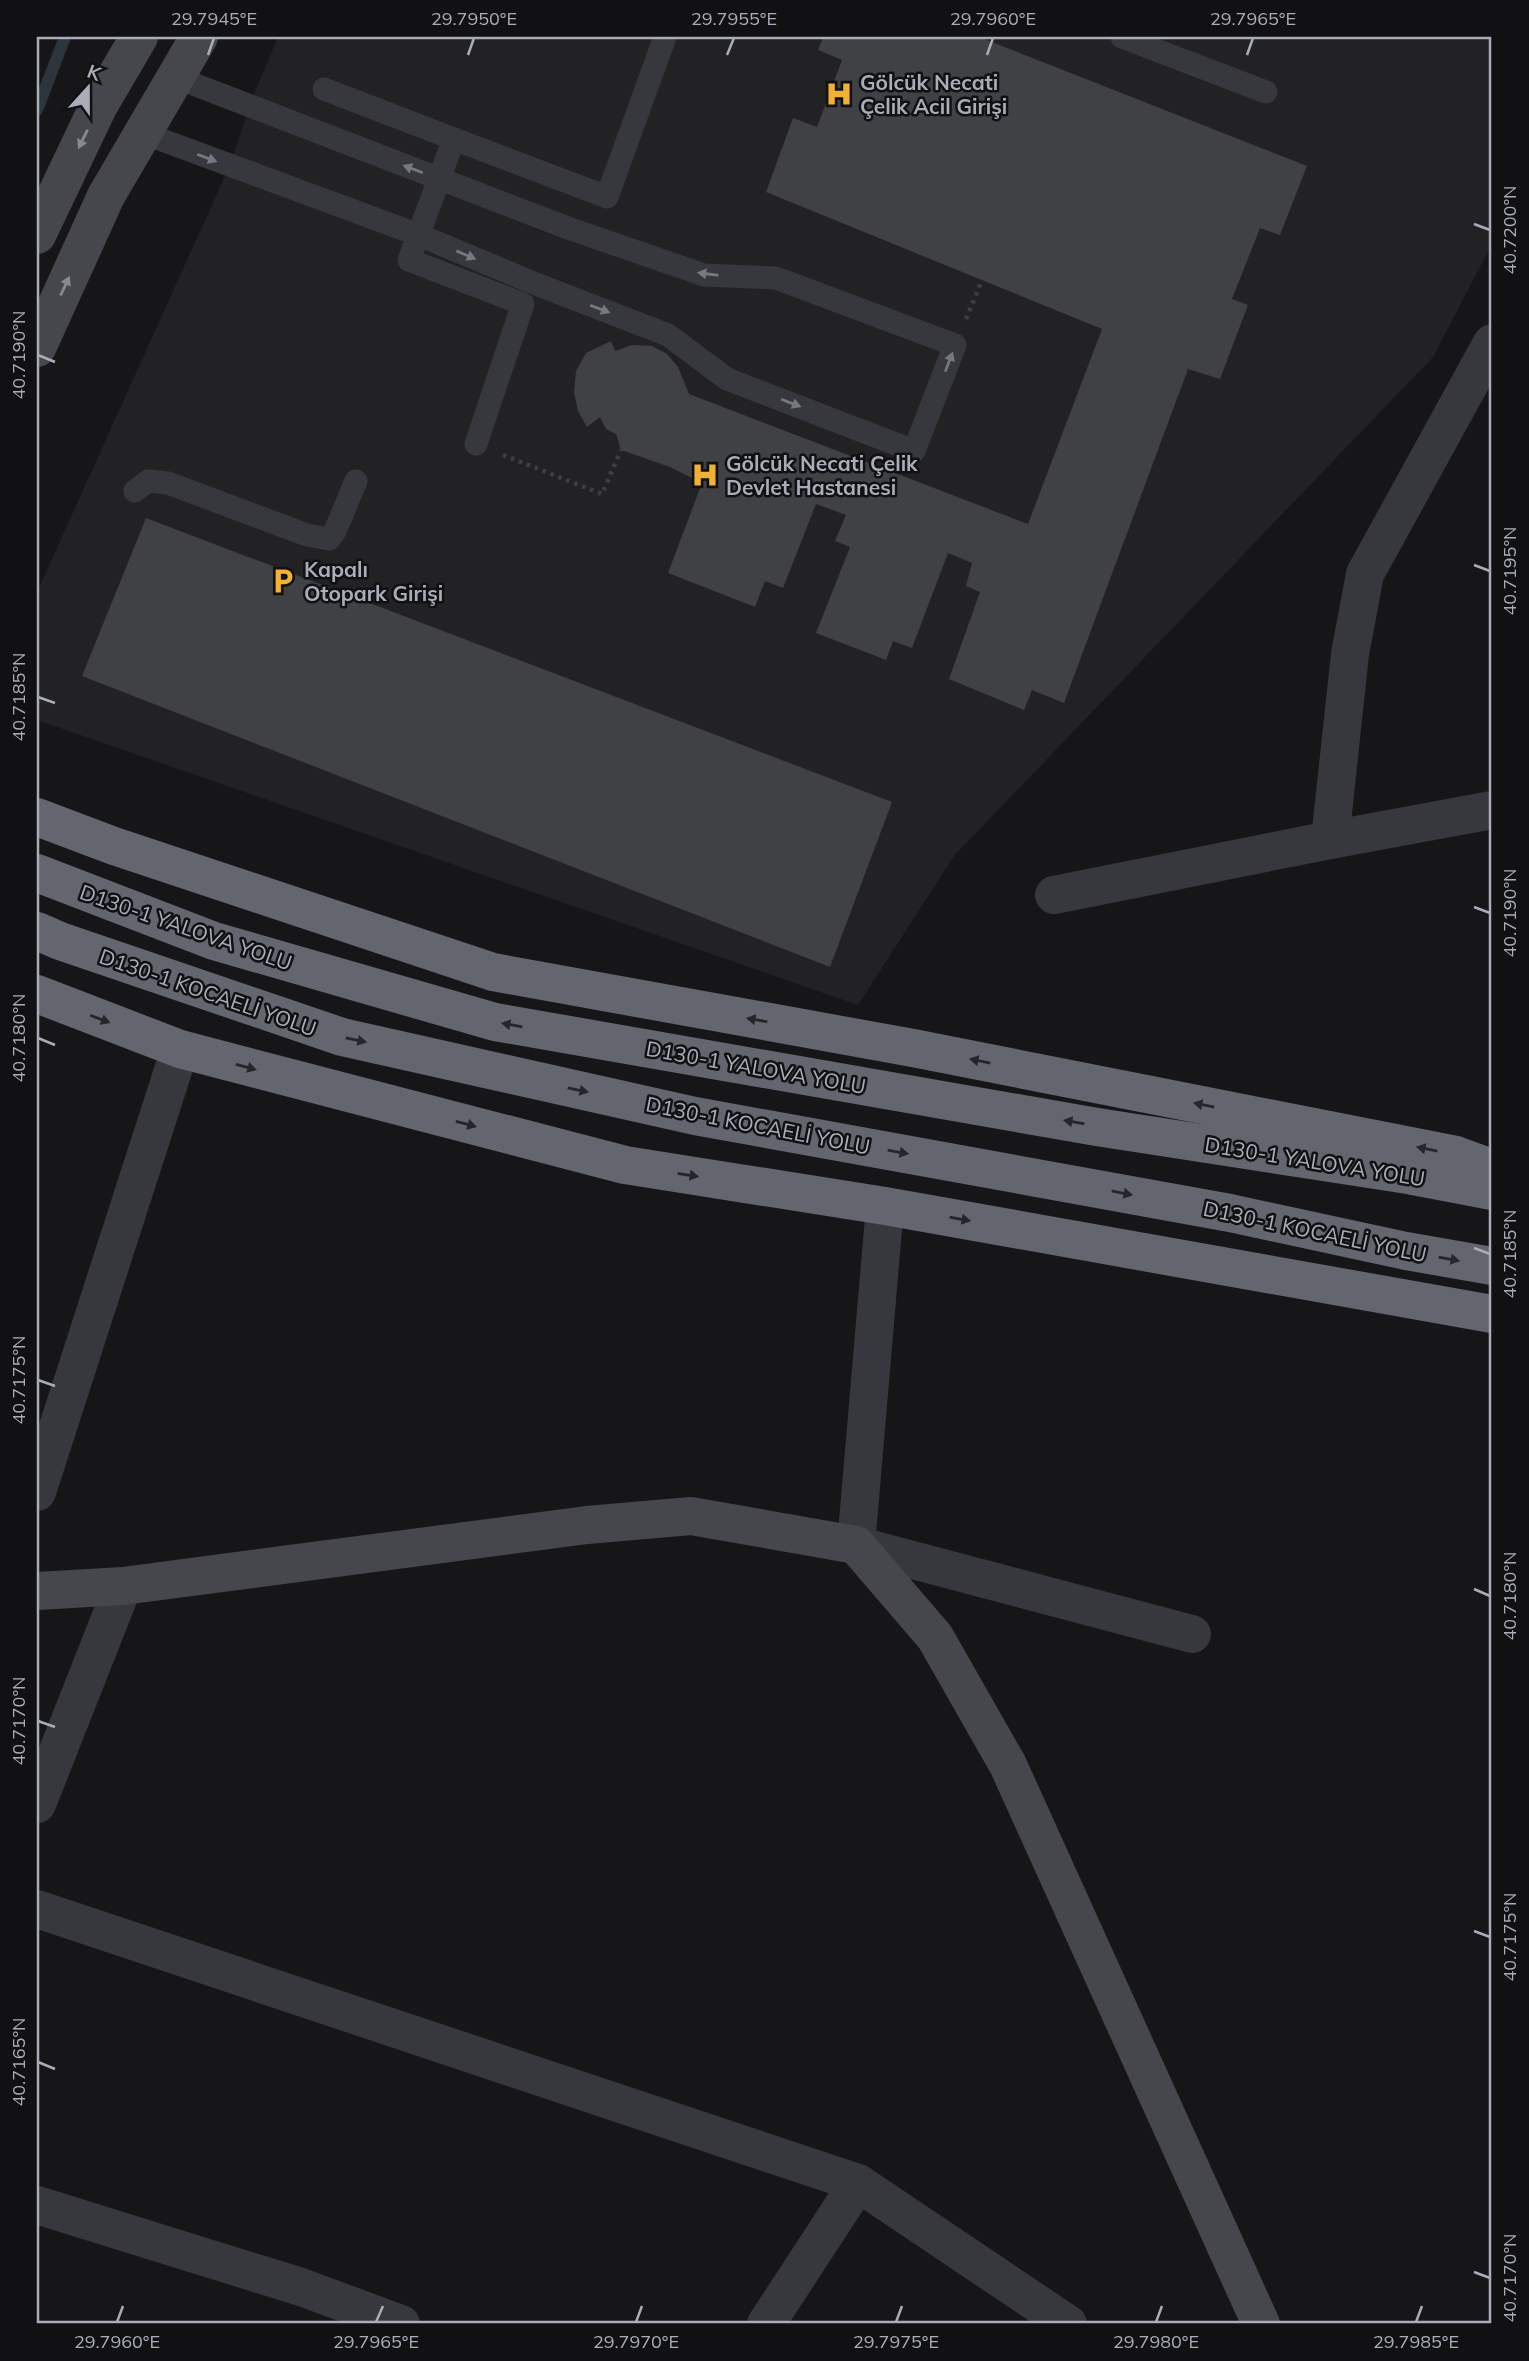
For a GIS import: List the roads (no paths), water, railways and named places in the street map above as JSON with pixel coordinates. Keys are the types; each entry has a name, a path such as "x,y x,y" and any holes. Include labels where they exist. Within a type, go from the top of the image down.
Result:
{"highway":[{"path":"37,817 81,835 493,972 913,1048 1456,1155 1492,1168"},
{"path":"37,842 45,837 81,835"},
{"name":"D130-1 YALOVA YOLU","path":"37,873 214,941 495,1022 1492,1191"},
{"name":"D130-1 KOCAELİ YOLU","path":"37,931 342,1037 695,1116 1217,1210 1406,1251 1492,1266"},
{"path":"37,994 180,1049 625,1165 885,1206 1492,1314"}],"street":[{"path":"37,235 98,107 139,37"},
{"path":"37,348 106,196 199,37"},
{"path":"1330,840 1350,654 1365,574 1492,343"},
{"path":"1054,895 1492,810"},
{"path":"37,1492 180,1049"},
{"path":"885,1206 856,1545 935,1637 1008,1765 1261,2324"},
{"path":"37,1591 123,1586 587,1525 691,1516 856,1545 1192,1634"},
{"path":"37,1804 123,1586"},
{"path":"37,1909 858,2183 1068,2324"},
{"path":"766,2324 858,2183"},
{"path":"37,2205 301,2287 346,2315 401,2324"}],"lane":[{"path":"324,89 607,197 664,37"},
{"path":"1122,37 1266,92"},
{"path":"143,133 419,235 668,335 727,379 914,451 955,345 776,278 704,275 568,228 175,77"},
{"path":"454,139 409,260 523,304 476,444"},
{"path":"135,491 148,481 168,483 307,535 329,538 335,531 356,481"}],"waterway":[{"path":"37,110 65,37"}],"place":[{"name":"Gölcük Necati Çelik Acil Girişi","path":"839,94"},
{"name":"Gölcük Necati Çelik Devlet Hastanesi","path":"705,475"},
{"name":"Kapalı Otopark Girişi","path":"283,581"}]}
